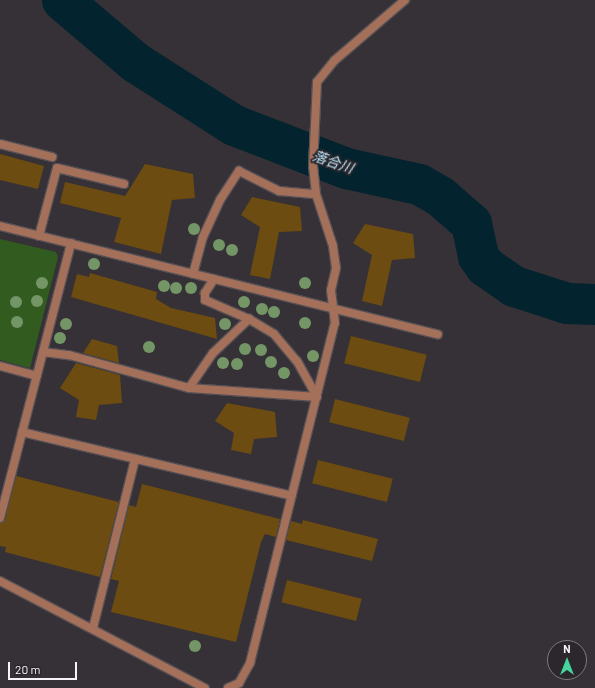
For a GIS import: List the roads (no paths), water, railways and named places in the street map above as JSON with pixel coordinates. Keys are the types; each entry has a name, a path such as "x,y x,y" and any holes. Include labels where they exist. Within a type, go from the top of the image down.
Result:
{"street":[{"path":"228,688 239,683 250,663 336,323 335,308 331,290 336,268 333,246 316,194 313,167 317,82 336,60 405,0"},
{"path":"0,144 52,157"},
{"path":"39,236 56,168 124,184"},
{"path":"193,274 203,237 239,171 279,191 316,194"},
{"path":"0,226 438,334"},
{"path":"0,518 71,244"},
{"path":"214,279 205,293 205,300 249,319 274,334 297,362 317,397"},
{"path":"189,388 213,353 249,319"},
{"path":"43,352 69,355 189,388 317,397"},
{"path":"0,366 37,376"},
{"path":"22,432 292,496"},
{"path":"93,628 135,459"},
{"path":"0,582 93,628 205,688"}],"waterway":[{"name":"落合川","path":"62,0 135,62 234,125 346,168 419,184 440,196 471,223 478,256 485,266 514,286 567,303 595,304"}]}
